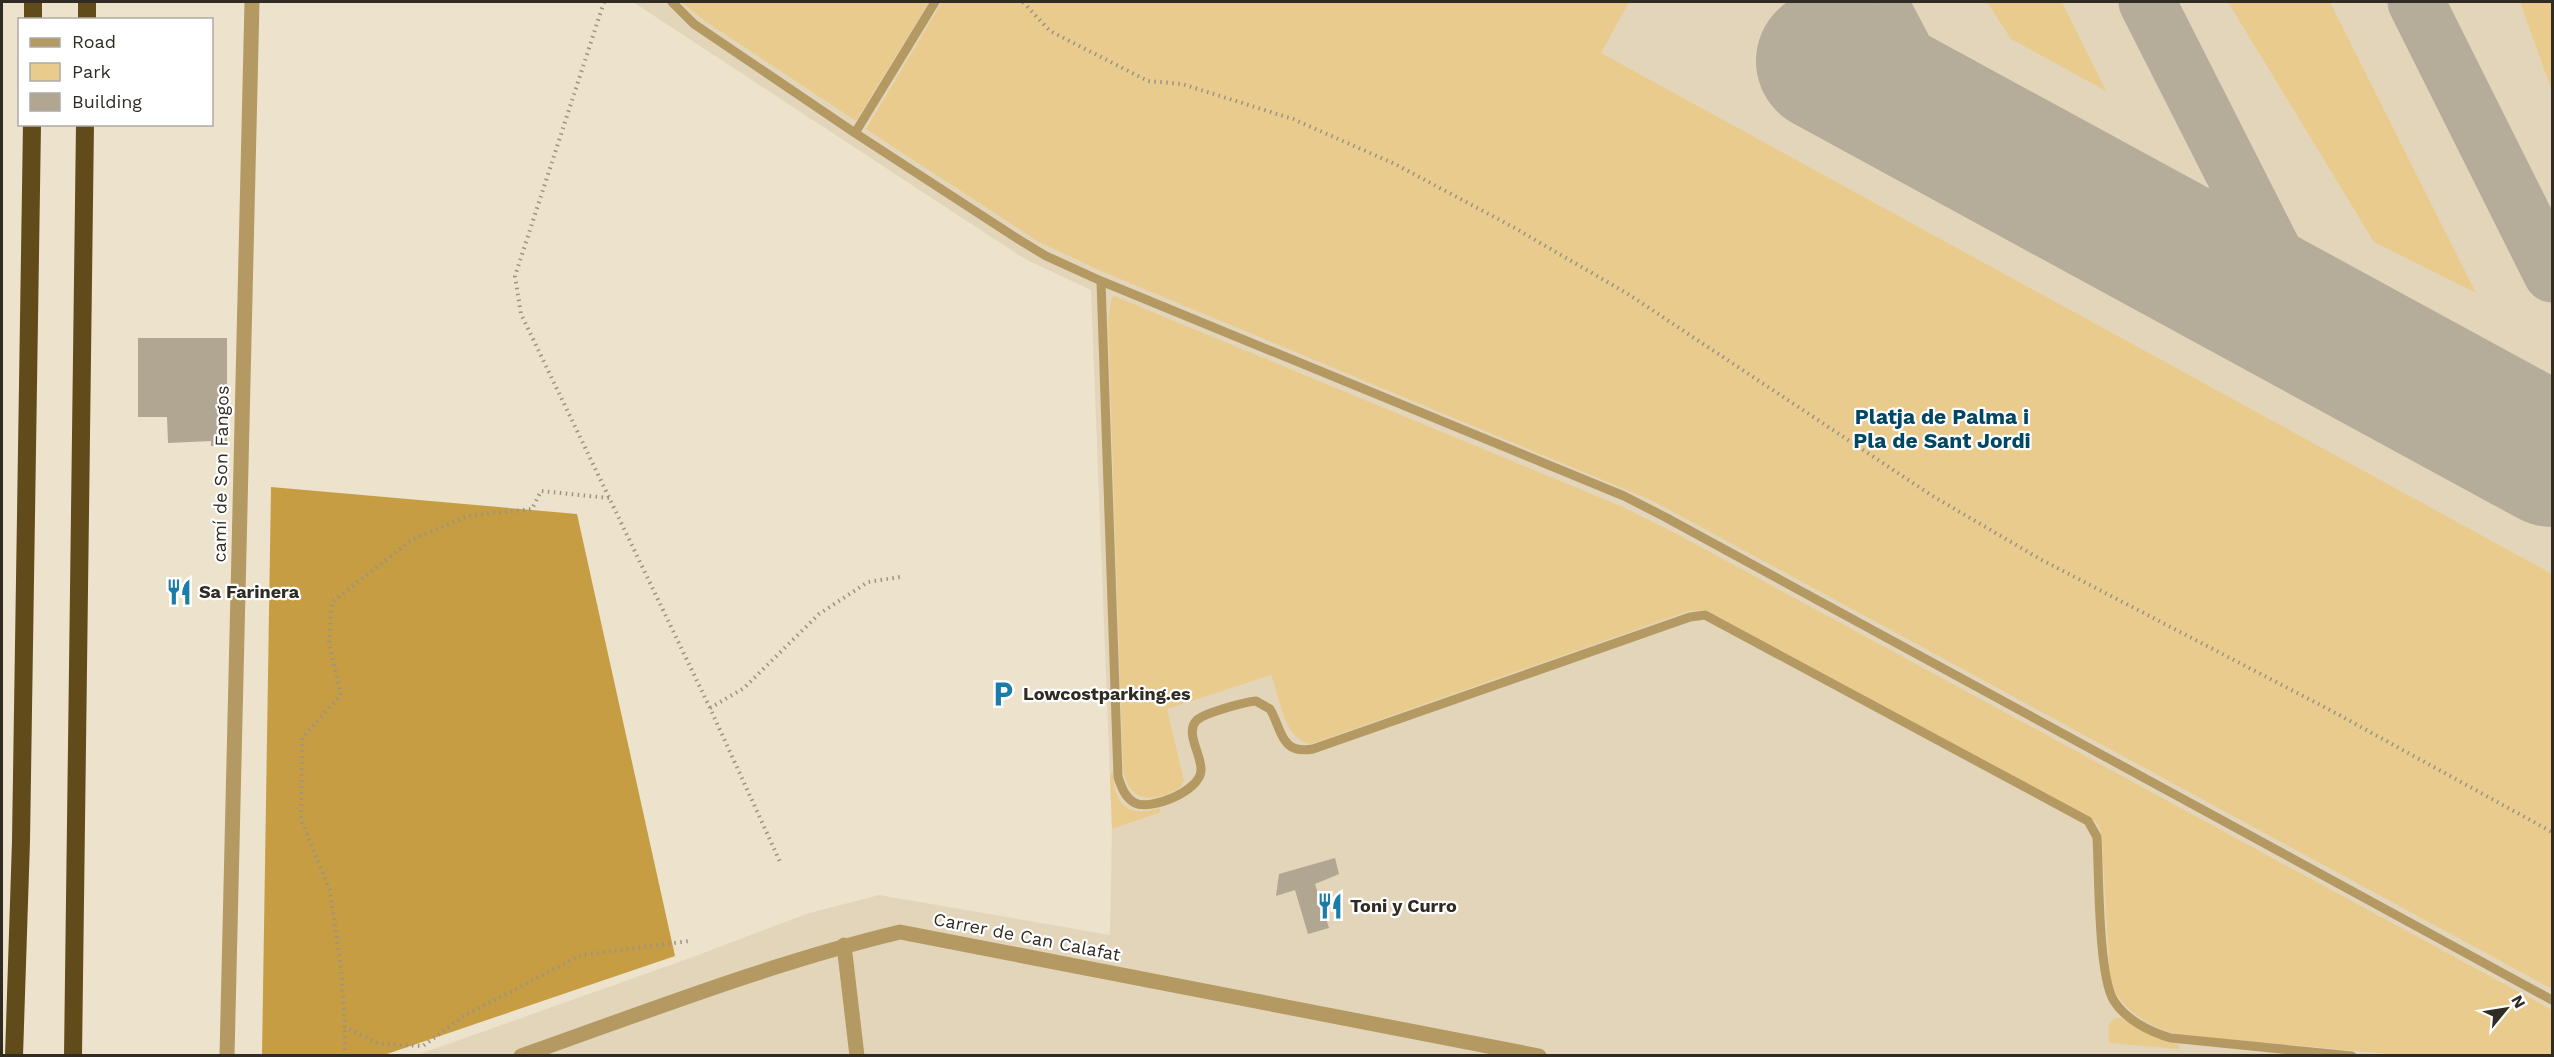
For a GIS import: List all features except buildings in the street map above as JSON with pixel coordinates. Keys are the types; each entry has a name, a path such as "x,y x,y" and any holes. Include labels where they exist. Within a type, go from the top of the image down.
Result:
{"highway":[{"path":"33,2 33,18"},
{"path":"87,2 87,18"},
{"path":"14,1056 21,841 32,126"},
{"path":"73,1056 86,126"},
{"path":"2,1054 15,1002"},
{"path":"74,1026 79,1056"}],"street":[{"name":"camí de Son Fangos","path":"227,1056 252,2"},
{"name":"Carrer de Can Calafat","path":"521,1056 844,945 900,932 1539,1056"},
{"path":"844,945 857,1056"}],"lane":[{"path":"672,2 694,24 855,133 1046,256 1101,281 1624,496 2553,1000"},
{"path":"855,133 935,2"},
{"path":"1101,281 1118,777 1124,792 1133,802 1144,806 1153,804 1187,791 1197,783 1202,771 1192,731 1193,725 1200,717 1256,701 1270,708 1280,734 1289,745 1300,750 1313,749 1690,617 1705,615 2088,821 2097,837 2105,976 2114,1001 2130,1018 2150,1030 2171,1038 2352,1056"}],"path":[{"path":"604,2 515,276 521,314 710,708 781,864"},
{"path":"1023,2 1050,31 1148,81 1182,84 1293,119 1395,165 1513,227 1628,294 1931,495 2000,536 2330,710 2553,832"},
{"path":"345,1056 341,967 330,891 301,819 302,738 341,695 328,643 332,602 414,539 468,516 532,509 541,491 609,498"},
{"path":"710,708 744,688 819,614 868,582 900,577"},
{"path":"345,1027 380,1044 423,1046 464,1016 581,955 689,941"}],"shaded area":[{"path":"633,2 2552,2 2552,1055 414,1056 693,957 806,914 879,895 1110,935 1112,829 1091,290 1027,260"},
{"path":"271,487 577,514 675,956 384,1055 262,1055"}],"green space":[{"path":"681,2 929,2 856,121 705,21"},
{"path":"942,2 1629,2 1601,53 2552,574 2552,989 1653,501 1101,271 1039,242 866,129"},
{"path":"1987,2 2062,2 2106,91 2011,39"},
{"path":"2228,2 2330,2 2476,293 2374,242"},
{"path":"2520,2 2552,2 2552,91"},
{"path":"1114,296 1623,507 1677,534 2552,1010 2552,1055 2400,1055 2181,1035 2159,1028 2138,1016 2121,1000 2110,979 2102,841 2099,826 2095,821 1705,610 1689,611 1311,744 1302,741 1288,726 1271,675 1167,709 1184,781 1176,790 1165,795 1149,798 1136,794 1128,785 1123,769 1108,320 1111,300"},
{"path":"1110,773 1113,773 1116,793 1125,806 1139,812 1159,808 1161,812 1112,829"},
{"path":"2114,1018 2121,1018 2152,1036 2179,1045 2179,1049 2109,1043 2108,1026"}],"taxiway":[{"path":"1879,2 1927,93 1974,141"},
{"path":"2147,2 2296,296 2324,327 2345,343"},
{"path":"2416,2 2552,274"}],"runway":[{"path":"1827,61 2552,456"}],"place":[{"name":"Sa Farinera","path":"179,592"},
{"name":"Lowcostparking.es","path":"1003,694"},
{"name":"Toni y Curro","path":"1330,906"}],"district":[{"name":"Platja de Palma i Pla de Sant Jordi","path":"1942,429"}]}
